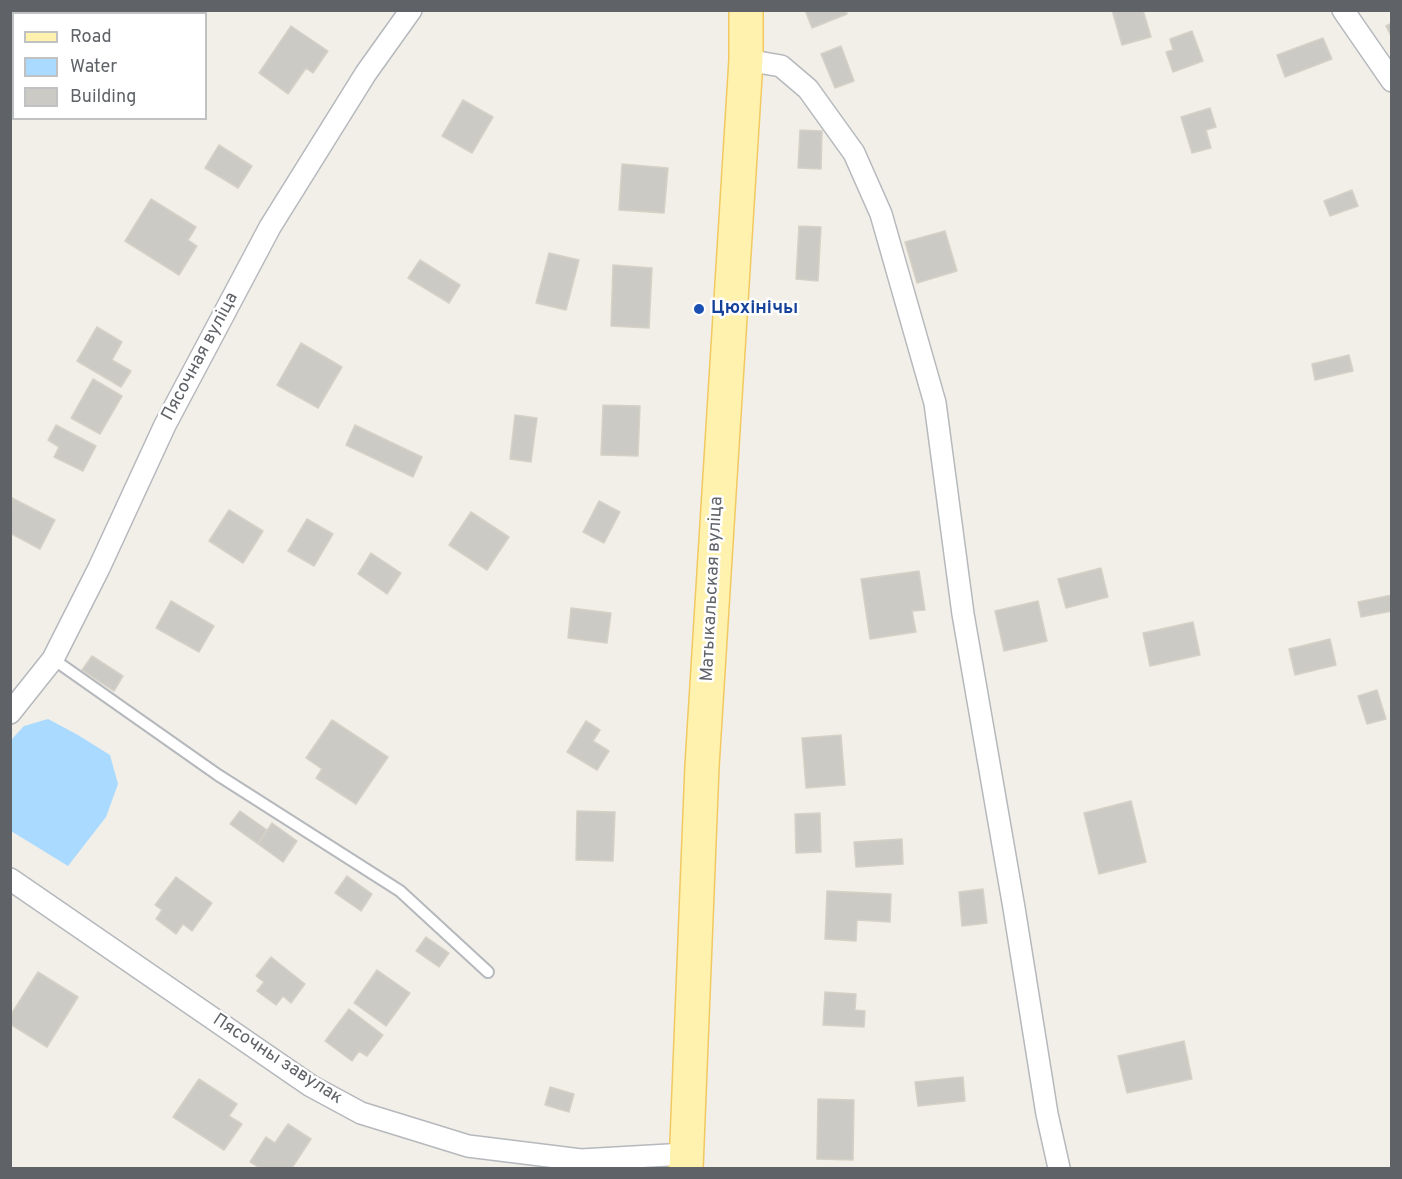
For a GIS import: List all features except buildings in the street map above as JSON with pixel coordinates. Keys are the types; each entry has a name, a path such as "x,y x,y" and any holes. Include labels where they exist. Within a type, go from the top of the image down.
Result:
{"main road":[{"name":"Матыкальская вуліца","path":"686,1161 702,766 746,60 746,10"}],"street":[{"name":"Пясочная вуліца","path":"10,712 53,659 99,568 165,425 270,227 366,74 411,10"},
{"path":"1343,10 1392,81"},
{"path":"746,60 781,66 808,89 854,153 880,214 935,403 963,614 1047,1114 1059,1168"},
{"name":"Пясочны завулак","path":"10,879 311,1086 361,1113 468,1146 581,1160 686,1161"}],"lane":[{"path":"53,659 218,775 400,891 488,972"}],"water":[{"path":"48,719 110,755 118,784 106,817 68,866 11,831 11,740 24,726"}],"place":[{"name":"Цюхінічы","path":"699,309"}]}
